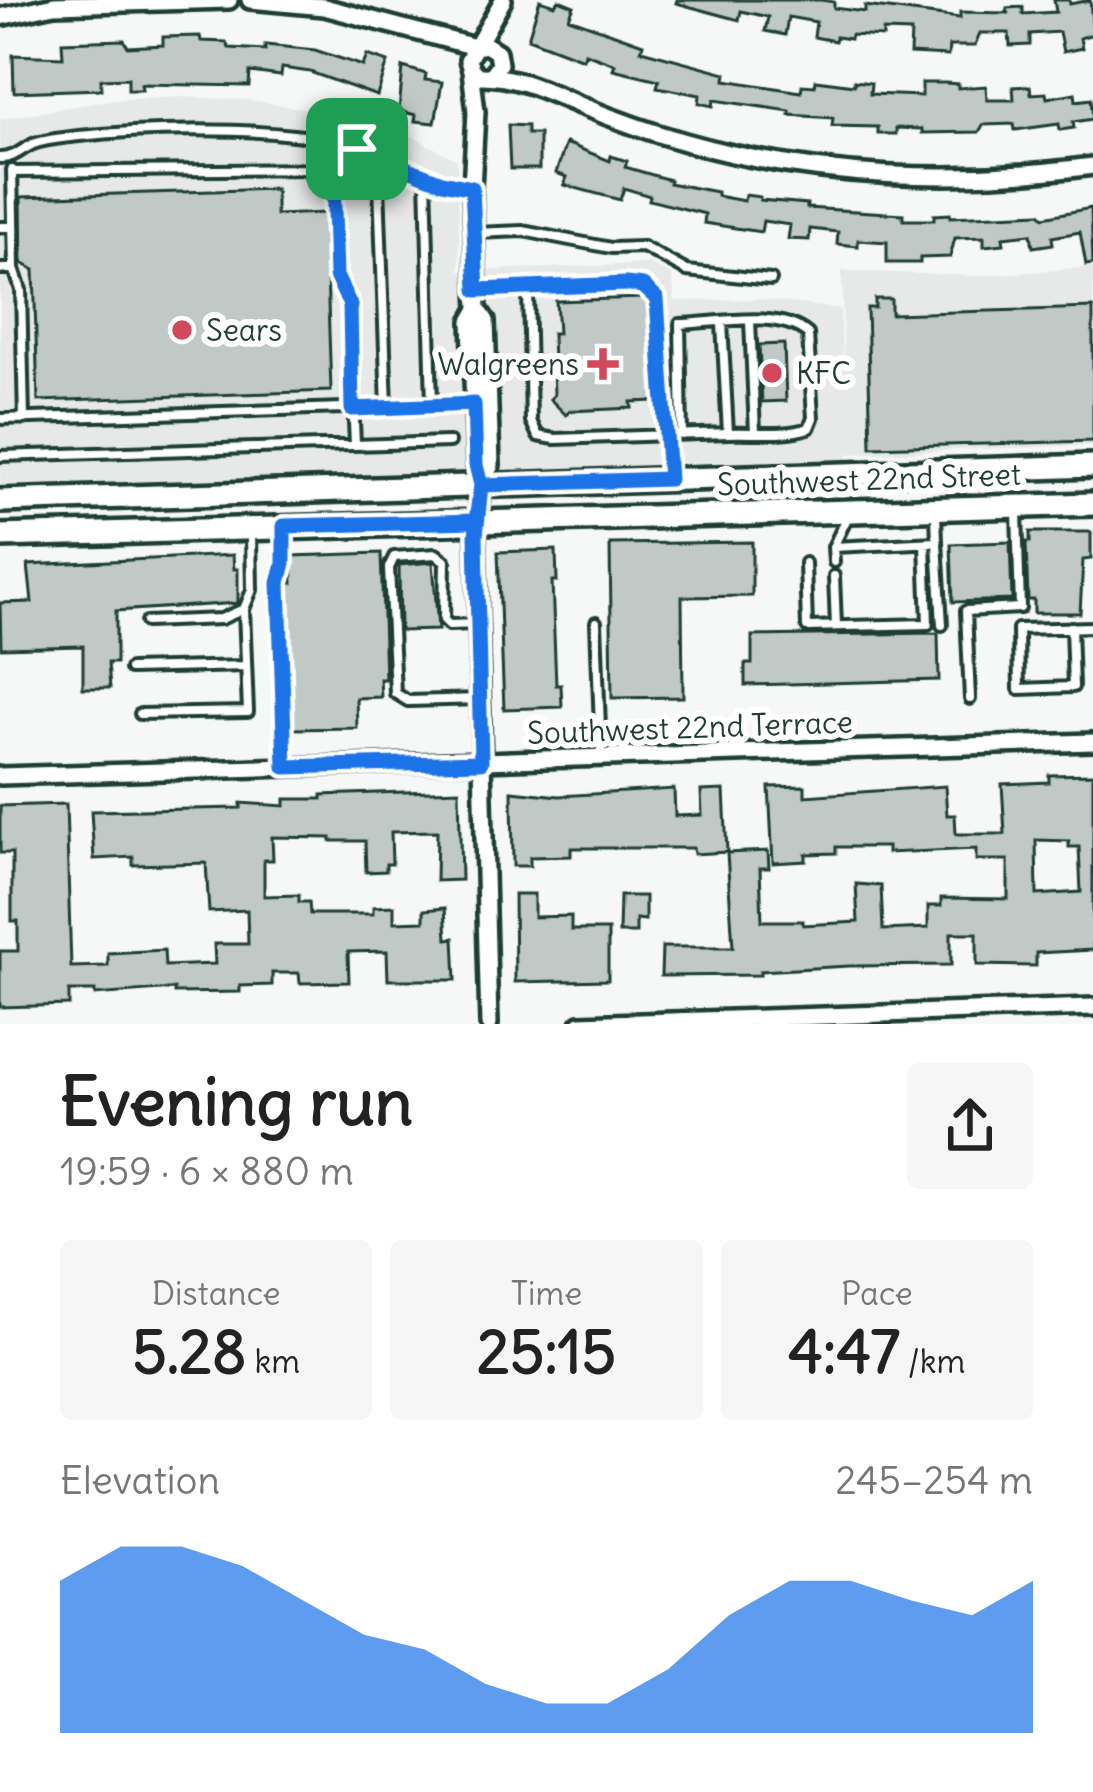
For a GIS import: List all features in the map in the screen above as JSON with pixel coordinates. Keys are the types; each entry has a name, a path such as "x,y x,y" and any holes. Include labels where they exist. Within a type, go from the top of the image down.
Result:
{"main road":[{"name":"Southwest 22nd Street","path":"0,501 1093,466"},
{"name":"Southwest 22nd Street","path":"0,536 1093,504"}],"street":[{"path":"0,17 55,4 229,0"},
{"path":"250,0 336,10 441,41 486,45 494,65 526,82 680,140 781,162 945,176 1093,166"},
{"path":"489,1024 476,521 481,485 491,465 486,322 478,309 472,188 476,112 469,55 500,7"},
{"path":"476,112 494,65 500,7"},
{"path":"441,41 479,76 494,65"},
{"path":"478,309 471,322 476,465 481,485"},
{"name":"Southwest 22nd Terrace","path":"0,776 1093,742"},
{"path":"580,1024 1093,1007"}],"lane":[{"path":"0,158 12,158 35,143 80,136 305,136 472,188"},
{"path":"332,142 336,276 350,305 355,445"},
{"path":"378,157 387,407"},
{"path":"12,158 24,419"},
{"path":"13,172 317,169 332,160"},
{"path":"426,176 432,405"},
{"path":"0,227 13,227"},
{"path":"474,232 523,231 611,248 643,247 687,271 771,280"},
{"path":"0,269 14,268"},
{"path":"477,290 626,284 643,286 657,299 669,479"},
{"path":"528,291 532,421 538,436 555,439 728,434 798,431 809,428 813,418 808,334 796,324 680,324 682,435"},
{"path":"722,322 728,434"},
{"path":"750,322 755,432"},
{"path":"0,419 474,404"},
{"path":"0,456 449,442"},
{"path":"970,699 967,610 1020,608 1017,505"},
{"path":"936,507 942,625"},
{"path":"834,562 833,547 852,509"},
{"path":"140,714 248,712 244,610 252,590 251,526"},
{"path":"284,526 279,583 285,767"},
{"path":"833,547 937,542"},
{"path":"805,563 807,627 928,624 925,543"},
{"path":"479,624 449,625 444,620 445,561 424,552 394,557 389,568 395,693 408,700 482,699"},
{"path":"834,576 836,626"},
{"path":"146,622 221,619 244,610"},
{"path":"596,622 602,757"},
{"path":"1071,628 1073,687 1019,689 1018,629 1093,627"},
{"path":"130,669 246,666"}],"shaded area":[{"path":"111,100 248,100 333,113 408,134 457,160 460,271 648,264 672,275 675,301 758,299 840,309 844,383 842,271 976,276 1093,267 1093,445 848,454 847,461 0,487 0,119"}],"building":[{"path":"540,0 574,6 569,18 643,44 641,50 726,73 725,80 801,92 802,85 815,86 816,80 854,85 854,81 871,83 870,94 922,96 922,83 986,86 987,100 1014,100 1013,87 1030,86 1031,94 1046,93 1047,98 1075,93 1076,101 1091,99 1093,119 1060,130 1059,124 1015,130 1014,124 983,125 979,132 922,133 922,129 896,128 896,134 878,134 878,127 832,126 833,118 714,100 713,106 699,103 700,95 657,87 659,80 528,38"},
{"path":"677,0 821,0 834,2 834,8 865,12 865,6 960,18 960,12 1008,13 1007,8 1023,7 1023,14 1056,12 1054,0 1069,0 1070,4 1090,0 1093,34 1080,38 1082,48 1063,52 1059,32 1030,34 1030,45 1010,46 1009,33 980,33 975,46 949,46 948,56 910,54 911,32 883,31 883,37 851,35 835,41 814,37 816,22 788,17 785,35 765,31 768,17 741,11 739,20"},
{"path":"200,36 201,41 226,42 229,48 265,50 265,45 315,50 363,66 367,55 388,62 377,96 310,72 282,68 281,76 250,72 249,86 141,84 142,90 128,90 128,78 101,79 101,89 14,92 13,55 63,57 62,42 124,40 128,47 163,45 163,37"},
{"path":"403,67 426,74 425,80 442,82 435,123 415,121 416,115 399,111"},
{"path":"508,125 527,126 527,134 539,134 539,169 510,169"},
{"path":"566,143 610,161 611,156 627,161 625,167 669,183 744,201 745,195 807,204 807,208 903,214 903,220 934,220 934,215 950,214 1040,213 1044,217 1091,208 1093,264 1086,265 1080,232 1052,237 1053,244 1033,247 1031,234 1003,237 1004,244 984,246 984,237 955,238 950,257 887,263 887,242 837,244 838,232 810,229 809,240 788,239 790,225 763,221 761,232 704,223 705,214 649,200 650,196 624,188 620,200 564,185 567,177 556,173"},
{"name":"Sears","path":"276,189 276,215 325,213 331,391 38,401 34,270 22,263 21,197"},
{"name":"Walgreens","path":"642,298 649,305 655,401 566,415 550,399 554,395 552,333 558,333 556,301"},
{"path":"875,299 891,299 891,314 1093,308 1093,441 871,447 867,308 875,308"},
{"name":"KFC","path":"784,344 786,401 762,402 759,345"},
{"path":"1030,532 1091,532 1091,559 1083,560 1080,613 1034,613 1034,600 1028,600 1026,542 1030,542"},
{"path":"752,542 752,596 682,597 683,697 612,698 610,544"},
{"path":"1010,542 1012,600 953,602 951,544"},
{"path":"556,550 557,581 552,581 556,685 561,685 562,707 504,709 498,552"},
{"path":"381,553 385,679 380,679 381,697 356,698 357,728 292,729 287,584 293,583 292,556"},
{"path":"233,555 238,603 116,611 116,663 108,663 110,688 83,688 83,646 1,648 0,603 32,602 28,565"},
{"path":"433,562 438,630 400,631 399,565"},
{"path":"938,633 939,680 745,685 745,664 752,664 752,636"},
{"path":"1093,774 1093,950 1036,953 1036,966 977,965 977,933 951,933 951,965 661,976 662,947 733,947 727,853 768,851 769,868 760,868 762,921 858,922 856,884 881,886 883,930 928,928 928,906 941,906 941,898 1008,899 1008,860 976,860 976,849 887,853 887,847 836,847 836,853 806,854 806,861 773,863 769,787 805,786 805,796 945,786 947,815 955,815 956,834 1005,834 1002,784 1049,782 1049,775","holes":["1036,840 1069,841 1069,847 1079,847 1081,892 1037,895"]},
{"path":"674,789 675,816 702,815 701,791 724,790 727,852 571,848 571,856 530,857 530,866 513,866 512,791 559,796"},
{"path":"459,790 461,880 436,881 437,831 391,832 392,864 386,864 386,871 366,872 365,841 272,837 273,860 264,860 264,896 299,895 299,902 309,902 310,914 373,914 373,907 394,906 394,922 424,921 424,910 445,908 447,939 454,938 456,980 388,980 387,951 348,952 349,982 300,983 299,973 272,973 272,985 240,986 240,992 174,993 174,989 95,995 95,991 69,991 69,1005 0,1007 0,951 18,951 18,921 12,921 12,853 0,853 0,806 66,804 71,967 108,966 108,953 164,950 165,966 215,964 214,944 248,944 247,910 209,912 206,863 133,865 133,857 94,859 91,811 241,808 241,803 285,806 285,799 322,799 322,795"},
{"path":"514,894 534,894 534,917 571,916 571,930 608,930 608,980 515,982"},
{"path":"620,896 645,896 645,920 636,919 636,933 619,933"}],"place":[{"name":"Sears","path":"182,330"},
{"name":"Walgreens","path":"603,364"},
{"name":"KFC","path":"772,373"}],"route":[{"path":"357,149 332,142 336,276 350,305 352,409 474,404 481,485 476,521 481,762 285,767 279,583 284,526 476,521 481,485 669,479 657,299 643,286 626,284 477,290 472,188 442,182 357,149"}]}
